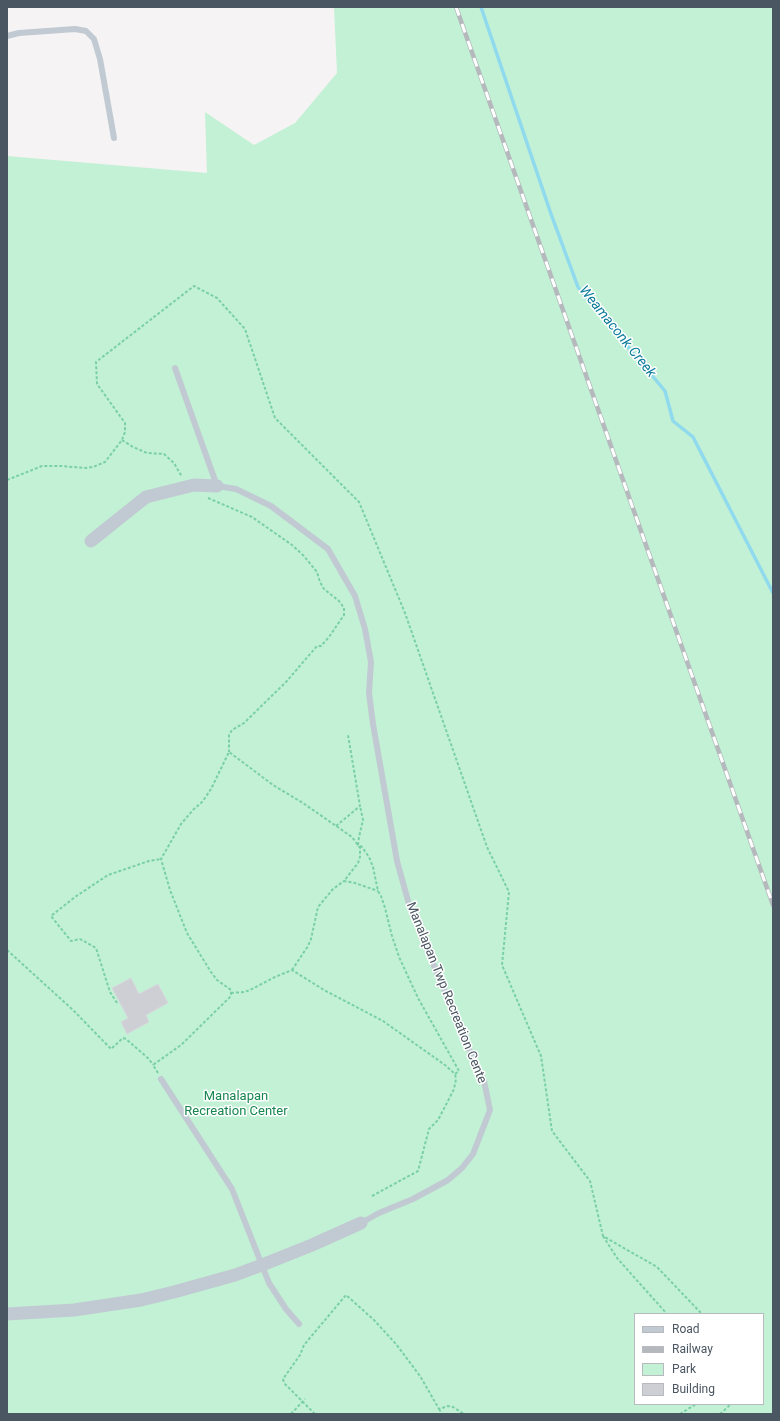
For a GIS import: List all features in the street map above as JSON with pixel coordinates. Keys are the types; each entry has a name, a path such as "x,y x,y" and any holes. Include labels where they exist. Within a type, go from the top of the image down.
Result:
{"street":[{"name":"Manalapan Twp Recreation Cente","path":"91,541 146,497 194,485 217,486"},
{"path":"7,1314 74,1310 141,1300 206,1284 262,1265 361,1223"}],"lane":[{"path":"7,36 19,33 75,29 86,31 94,39 100,59 114,138"},
{"path":"175,368 217,486"},
{"name":"Manalapan Twp Recreation Cente","path":"217,486 236,489 271,506 328,549 354,596 365,629 371,662 369,693 373,724 397,861 410,908 468,1047 484,1081 490,1110 473,1154 462,1168 448,1180 413,1199 378,1213 361,1223"},
{"path":"161,1079 232,1189 262,1265 276,1295 299,1324"}],"path":[{"path":"7,480 42,466 85,468 93,467 105,462 122,440 125,432 125,423 97,384 96,362 194,286 217,298 245,329 275,418 359,502 405,613 487,848 509,892 502,965 541,1056 552,1131 590,1182 603,1236 618,1258 666,1313"},
{"path":"122,440 147,453 164,454 174,462 188,486"},
{"path":"208,498 252,517 292,545 303,555 317,572 324,589 339,601 344,608 344,615 321,646 317,646 286,682 244,723 232,730 229,735 229,752 211,789 203,801 181,824 161,859 170,890 187,933 211,972 217,980 231,990 231,993"},
{"path":"231,993 250,990 292,970 311,939 318,907 334,889 344,881 358,863 360,856 358,845 363,820 348,735"},
{"path":"229,752 273,785 303,803 352,837 358,845 362,847 369,857 373,867 378,891 383,902 399,956 418,998 459,1071 456,1074 454,1089 450,1098 438,1120 429,1129 418,1171 372,1196"},
{"path":"336,826 360,806"},
{"path":"118,1003 110,992 96,948 80,939 71,941 51,916 75,897 108,875 149,861 161,859"},
{"path":"344,881 355,882 378,891"},
{"path":"7,950 73,1010 110,1049 123,1038 126,1039 149,1059 161,1079"},
{"path":"292,970 324,990 383,1021 456,1074"},
{"path":"153,1066 181,1045 231,996 231,993"},
{"path":"603,1236 657,1267 701,1313"},
{"path":"316,1414 304,1400 284,1383 283,1378 300,1355 304,1345 346,1295 374,1320 396,1344 420,1376 442,1414"},
{"path":"291,1414 304,1400"},
{"path":"680,1414 694,1405"},
{"path":"720,1414 730,1405"},
{"path":"439,1409 448,1406 453,1407 464,1414"}],"green space":[{"name":"Manalapan Recreation Center","path":"334,7 773,7 773,1414 7,1414 7,156 207,173 205,112 254,145 295,123 337,73"}],"building":[{"path":"131,978 139,994 158,984 168,1003 146,1015 149,1022 127,1034 121,1022 128,1018 112,988"}],"waterway":[{"name":"Weamaconk Creek","path":"481,7 551,214 578,287 665,391 673,421 693,437 773,593"}],"railway":[{"path":"456,7 773,905"}]}
